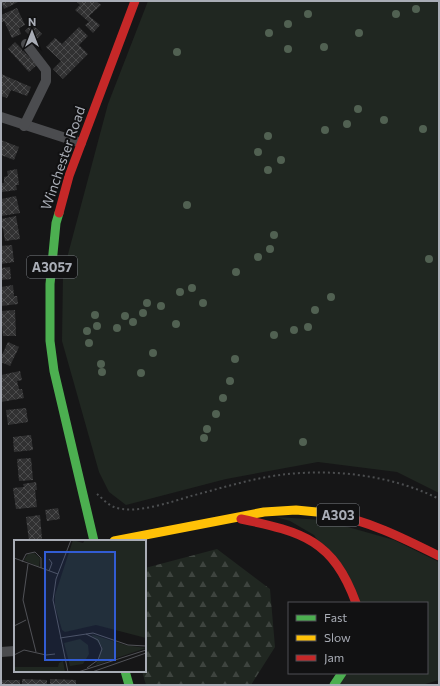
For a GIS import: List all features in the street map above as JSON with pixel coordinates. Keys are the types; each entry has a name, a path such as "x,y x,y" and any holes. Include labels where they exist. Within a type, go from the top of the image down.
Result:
{"main road":[{"name":"Winchester Road","path":"94,540 54,371 50,342 50,284 56,223 69,176 135,1"},
{"name":"A303","path":"118,540 188,524 256,512 286,509 326,513 370,525 439,556"},
{"name":"A303","path":"231,517 284,528 311,540 324,549 341,567 356,602"},
{"path":"125,672 129,685"},
{"path":"334,685 341,674"}],"street":[{"path":"24,126 46,81 46,70 26,44"},
{"path":"1,117 24,126 81,142"},
{"path":"1,652 14,651"}],"path":[{"path":"96,494 114,507 142,510 237,484 288,474 340,473 358,474 394,482 439,498"}],"green space":[{"path":"148,1 439,1 439,493 397,472 318,462 226,479 126,505 109,492 99,472 62,341 63,273 108,104"},
{"path":"276,517 323,520 394,540 439,562 439,680 422,685 337,685 345,674 428,674 428,602 359,602 314,535 290,521"},
{"path":"217,549 270,589 275,647 251,685 146,685 142,672 146,672 146,568"}],"building":[{"path":"1,1 20,1 4,9"},
{"path":"76,1 96,1 101,5 89,16 100,25 93,33 85,25 89,22 75,10 80,5"},
{"path":"17,8 25,25 19,28 21,34 12,38 4,21 2,22 1,15"},
{"path":"32,24 42,34 35,41 25,31"},
{"path":"79,27 88,36 79,45 88,54 63,79 53,69 61,61 46,47 55,38 62,44"},
{"path":"15,42 37,65 29,72 8,49"},
{"path":"1,74 31,87 27,96 11,90 7,98 1,96"},
{"path":"1,140 19,147 14,160 1,155"},
{"path":"17,169 19,185 16,185 17,190 2,192 1,183 4,183 4,177 8,176 7,171"},
{"path":"16,196 20,213 1,216 1,199"},
{"path":"16,216 20,239 5,241 3,228 1,228 1,219"},
{"path":"12,245 14,262 1,264 1,246"},
{"path":"10,267 11,279 1,280 1,268"},
{"path":"13,285 14,296 17,296 18,304 1,306 1,287"},
{"path":"15,310 16,336 3,336 1,311"},
{"path":"8,342 19,347 10,366 1,362 1,357"},
{"path":"20,371 22,380 17,381 19,389 22,389 24,398 1,402 1,375"},
{"path":"26,408 28,422 8,425 6,410"},
{"path":"31,435 33,450 14,452 13,437"},
{"path":"31,458 33,480 19,481 17,459"},
{"path":"36,482 37,490 35,490 37,507 16,509 13,488 24,487 23,484"},
{"path":"58,508 60,519 47,521 45,510"},
{"path":"40,515 42,539 29,540 26,517"},
{"path":"22,679 47,680 47,685 22,685"},
{"path":"50,679 76,680 76,685 50,685"},
{"path":"1,680 20,680 20,685 1,685"}],"traffic: fast":[{"path":"59,213 56,223 50,284 50,341 54,371 94,540"},
{"path":"125,672 129,685"},
{"path":"334,685 341,674"}],"traffic: slow":[{"path":"119,540 264,512 296,510 327,513"}],"traffic: jam":[{"path":"59,213 69,176 135,1"},
{"path":"327,513 371,525 439,556"},
{"path":"241,519 282,529 313,542 326,552 337,565 347,582 356,602"}]}
